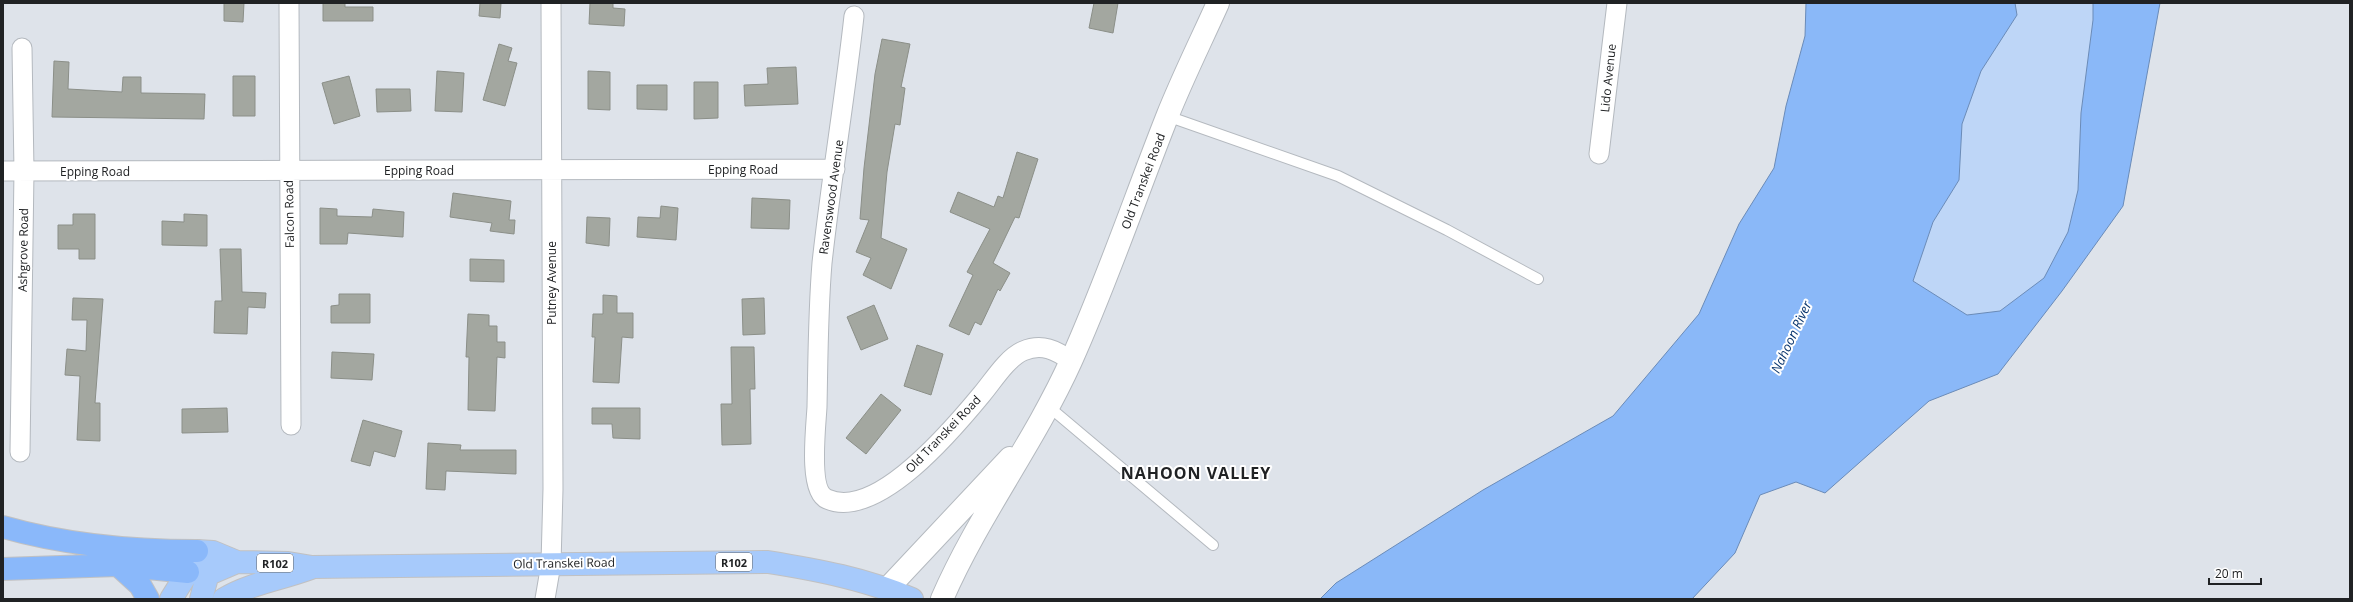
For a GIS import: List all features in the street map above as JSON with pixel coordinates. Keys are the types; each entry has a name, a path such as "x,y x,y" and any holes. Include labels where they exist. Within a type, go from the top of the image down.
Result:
{"highway":[{"path":"3,527 66,542 104,547 205,552"},
{"path":"3,570 118,565 198,573"},
{"path":"118,565 140,585 148,599"}],"main road":[{"name":"Old Transkei Road","path":"942,599 972,539 1048,406 1071,361 1121,240 1167,116 1218,3"},
{"name":"Old Transkei Road","path":"888,588 1032,434"},
{"name":"Old Transkei Road","path":"205,552 236,562 288,563 312,567 768,562 837,574 888,588 912,599"},
{"path":"201,599 198,573 205,552"},
{"name":"Old Transkei Road","path":"198,573 236,562"},
{"path":"224,599 248,586 280,580 312,567"},
{"path":"171,599 198,573"}],"street":[{"name":"Falcon Road","path":"289,3 288,171 291,425"},
{"name":"Putney Avenue","path":"545,599 551,564 551,3"},
{"name":"Lido Avenue","path":"1599,154 1617,3"},
{"name":"Ravenswood Avenue","path":"817,380 817,336 822,263 854,16"},
{"name":"Ashgrove Road","path":"20,452 24,171 22,48"},
{"name":"Epping Road","path":"3,171 835,169"},
{"name":"Old Transkei Road","path":"817,380 816,484 823,497 828,500 846,503 868,497 889,485 915,466 973,405 1018,354 1033,348 1043,347 1060,353 1071,361"}],"lane":[{"path":"1167,116 1338,176 1447,230 1538,279"},
{"path":"1048,406 1213,545"}],"shaded area":[{"path":"2015,3 2093,3 2093,19 2081,113 2078,190 2068,232 2044,278 2000,311 1967,315 1913,281 1933,222 1959,180 1962,124 1981,71 2017,15"}],"water":[{"name":"Nahoon River","path":"1806,3 2015,3 2017,15 1981,71 1962,124 1959,180 1933,222 1913,281 1967,315 2000,311 2044,278 2068,232 2078,190 2081,113 2093,20 2093,3 2160,3 2123,206 2062,291 1998,374 1929,401 1825,493 1796,482 1760,495 1735,553 1692,599 1320,599 1336,583 1483,490 1613,416 1699,314 1739,224 1774,168 1786,106 1805,36"}],"building":[{"path":"224,3 244,3 243,22 224,21"},
{"path":"323,3 345,3 345,7 373,7 373,21 323,21"},
{"path":"480,3 501,3 500,18 479,16"},
{"path":"590,3 613,3 613,8 625,9 624,26 589,24"},
{"path":"1094,3 1118,3 1113,33 1089,28"},
{"path":"882,39 910,44 901,87 905,88 900,125 895,124 887,172 881,238 907,249 891,289 863,275 871,258 856,252 869,220 860,219 864,168 875,74"},
{"path":"499,44 512,48 508,61 517,63 505,106 483,100"},
{"path":"54,61 69,62 68,89 122,92 123,77 141,77 141,93 205,94 204,119 52,117"},
{"path":"796,67 798,104 745,106 744,85 768,84 767,68"},
{"path":"437,71 464,73 462,112 435,111"},
{"path":"588,71 610,72 610,110 588,109"},
{"path":"233,76 255,76 255,116 233,116"},
{"path":"349,76 360,116 334,124 322,83"},
{"path":"694,82 718,82 718,118 694,119"},
{"path":"637,85 667,85 667,110 637,109"},
{"path":"376,89 410,89 411,111 377,112"},
{"path":"1017,152 1038,159 1019,218 1015,217 993,263 1010,273 1000,291 998,289 981,325 975,322 969,335 949,326 973,275 967,272 990,229 950,212 958,192 994,207 998,196 1003,198"},
{"path":"453,193 511,201 509,220 515,220 514,234 490,231 492,223 450,217"},
{"path":"752,198 790,200 789,229 751,228"},
{"path":"661,206 678,208 676,240 637,237 638,217 660,218"},
{"path":"320,208 337,209 337,216 372,217 373,209 404,212 403,237 348,233 347,244 320,244"},
{"path":"73,214 95,214 95,259 79,259 79,249 58,249 58,225 73,225"},
{"path":"184,214 207,215 207,246 162,245 162,221 184,222"},
{"path":"587,217 610,218 609,246 586,243"},
{"path":"220,249 241,249 242,292 266,293 265,308 248,307 247,334 214,333 215,301 222,301"},
{"path":"470,259 504,260 504,282 470,281"},
{"path":"339,294 370,294 370,323 331,323 331,306 339,305"},
{"path":"603,295 617,296 617,313 633,313 633,338 622,337 619,383 593,382 595,337 592,337 593,314 603,314"},
{"path":"73,298 103,299 95,403 100,403 100,441 77,440 80,376 65,375 67,349 86,351 87,320 72,320"},
{"path":"764,298 765,334 743,335 742,299"},
{"path":"874,305 888,339 861,350 847,317"},
{"path":"468,314 489,315 489,326 497,326 497,342 505,342 505,358 497,357 495,411 468,410 469,357 466,357"},
{"path":"917,345 943,354 931,395 904,386"},
{"path":"731,347 754,347 755,389 750,389 751,444 722,445 721,404 732,404"},
{"path":"332,352 374,354 372,380 331,378"},
{"path":"881,394 901,410 866,454 846,438"},
{"path":"227,408 228,432 182,433 182,409"},
{"path":"592,408 640,408 640,439 613,438 612,424 592,424"},
{"path":"363,420 402,431 395,457 374,451 370,466 351,461"},
{"path":"428,443 461,445 460,450 516,450 516,474 446,471 445,490 426,489"}],"district":[{"name":"NAHOON VALLEY","path":"1196,473"}]}
